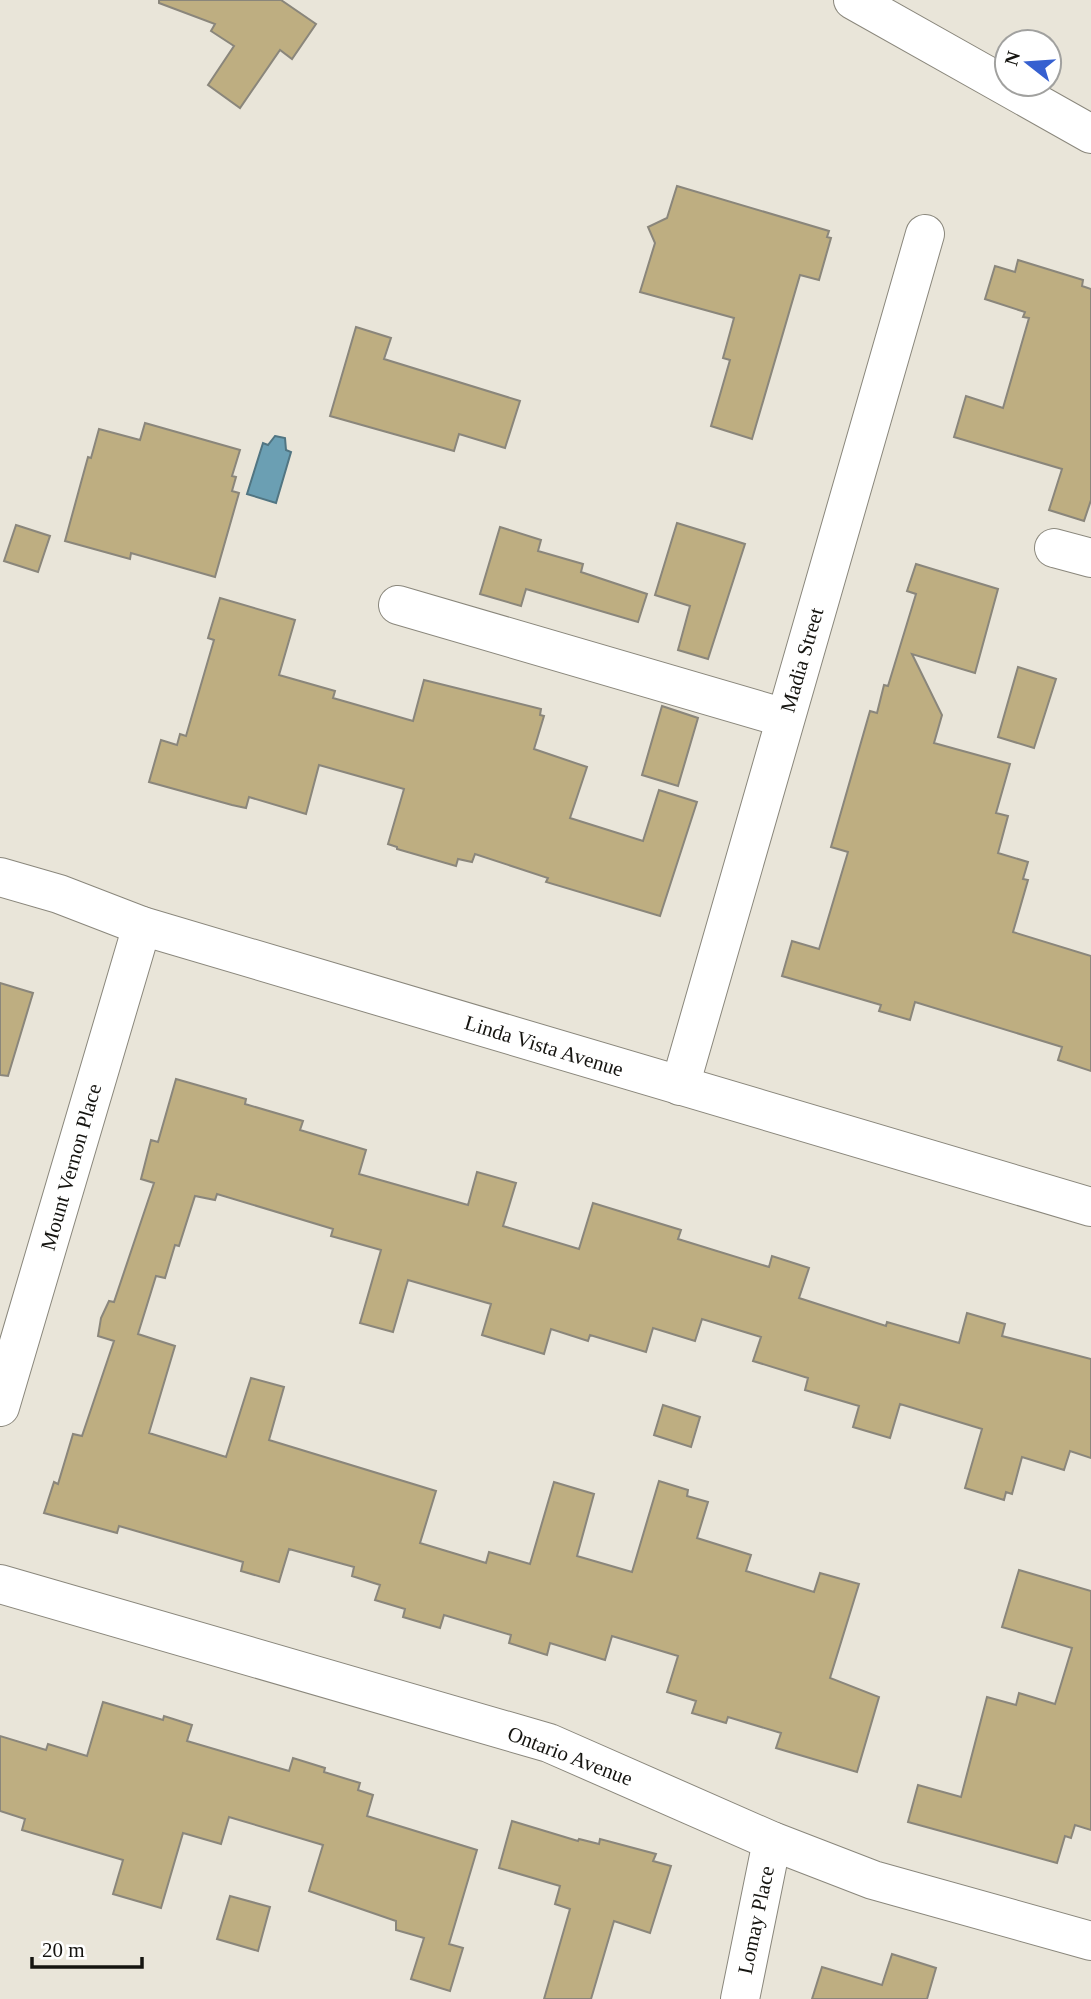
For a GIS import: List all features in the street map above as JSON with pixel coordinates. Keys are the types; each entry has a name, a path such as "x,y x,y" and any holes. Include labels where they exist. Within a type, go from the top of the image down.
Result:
{"street":[{"path":"853,0 1091,134"},
{"name":"Madia Street","path":"680,1086 925,234"},
{"path":"1054,548 1091,558"},
{"path":"398,605 785,718"},
{"name":"Linda Vista Avenue","path":"0,877 59,894 142,926 1091,1207"},
{"name":"Mount Vernon Place","path":"0,1407 142,926"},
{"name":"Ontario Avenue","path":"0,1584 549,1743 772,1841 873,1880 1091,1941"},
{"name":"Lomay Place","path":"740,1999 772,1841"}],"water":[{"path":"275,436 285,438 286,450 291,452 276,503 247,494 263,443 268,445"}],"building":[{"path":"159,0 281,0 316,24 292,59 280,50 240,108 208,85 234,46 211,31 215,24 159,3"},
{"path":"677,186 829,231 827,237 831,238 819,280 800,275 752,439 711,426 730,360 723,358 734,318 640,292 655,243 648,227 667,218"},
{"path":"1018,260 1083,280 1082,286 1091,289 1091,500 1084,521 1049,510 1062,469 954,437 966,396 1003,408 1029,318 1023,317 1025,312 985,299 995,266 1015,272"},
{"path":"356,327 391,338 384,359 520,401 505,448 459,434 454,451 330,416"},
{"path":"145,423 240,450 232,476 236,477 232,491 239,493 215,577 131,553 130,559 65,541 88,457 91,458 99,429 140,440"},
{"path":"677,523 745,544 708,659 678,650 690,606 655,595"},
{"path":"16,525 50,536 38,572 4,561"},
{"path":"500,527 541,540 538,551 583,564 581,572 647,594 638,622 526,589 521,606 480,594"},
{"path":"916,564 998,589 975,673 912,654 942,715 934,743 1010,764 996,813 1008,816 998,853 1028,862 1023,879 1028,880 1013,932 1091,956 1091,1071 1058,1060 1062,1047 915,1002 910,1020 879,1011 881,1005 782,976 792,941 819,949 848,852 831,847 870,711 877,713 884,685 888,686 916,594 907,591"},
{"path":"220,598 295,620 279,675 335,691 333,698 413,721 424,680 541,709 540,715 544,716 534,749 587,767 570,818 643,841 659,790 697,802 660,916 546,882 548,878 475,854 472,862 458,859 456,866 397,849 388,844 404,789 319,765 306,814 249,797 246,808 149,782 161,740 177,745 180,734 186,736 214,640 208,638"},
{"path":"1018,667 1056,679 1034,748 998,737"},
{"path":"662,706 698,718 678,786 642,775"},
{"path":"0,983 33,993 8,1076 0,1075"},
{"path":"176,1079 246,1099 245,1104 303,1121 300,1130 366,1150 359,1174 468,1205 477,1172 516,1183 503,1226 579,1249 593,1203 681,1230 678,1239 769,1267 772,1256 809,1268 799,1298 886,1326 887,1322 959,1343 967,1313 1005,1324 1002,1336 1091,1359 1091,1458 1070,1451 1064,1470 1022,1457 1012,1494 1006,1492 1004,1500 965,1488 982,1429 900,1404 890,1438 853,1427 859,1406 805,1390 808,1378 753,1361 761,1337 702,1319 695,1341 653,1328 646,1352 590,1335 588,1341 551,1329 544,1354 482,1335 491,1304 408,1280 393,1332 360,1323 381,1250 331,1236 333,1229 217,1194 215,1200 195,1196 179,1246 175,1245 165,1278 156,1276 138,1334 175,1346 149,1433 226,1457 251,1378 284,1387 269,1440 436,1491 420,1543 486,1563 489,1552 530,1564 554,1482 594,1494 577,1556 632,1572 659,1481 688,1490 687,1496 708,1502 697,1538 751,1555 746,1571 814,1592 820,1573 859,1584 830,1678 879,1697 857,1772 776,1748 781,1733 728,1717 726,1723 692,1713 696,1701 667,1692 678,1656 612,1636 605,1660 550,1643 547,1655 509,1643 511,1635 444,1615 440,1628 403,1617 405,1609 375,1600 380,1585 352,1576 354,1567 289,1549 279,1582 241,1571 243,1562 119,1526 117,1533 44,1513 54,1482 58,1484 73,1434 82,1436 114,1341 98,1336 101,1318 109,1301 114,1302 154,1183 141,1179 151,1140 158,1142"},
{"path":"663,1405 700,1417 691,1447 654,1435"},
{"path":"1019,1570 1091,1591 1091,1830 1075,1825 1071,1838 1065,1836 1057,1863 908,1822 918,1785 961,1797 987,1697 1016,1705 1019,1693 1055,1704 1072,1648 1002,1627"},
{"path":"103,1702 163,1720 164,1716 192,1725 187,1741 289,1771 293,1758 325,1768 324,1772 360,1783 358,1790 373,1795 367,1816 477,1850 449,1944 463,1948 450,1991 411,1979 424,1938 396,1930 396,1921 309,1891 323,1845 229,1817 221,1844 183,1833 161,1908 113,1894 123,1860 22,1830 25,1819 0,1811 0,1736 46,1750 48,1744 87,1756"},
{"path":"512,1821 578,1841 579,1839 599,1844 600,1839 656,1854 653,1861 671,1866 650,1933 614,1921 591,1999 544,1999 570,1909 555,1904 560,1886 499,1868"},
{"path":"230,1896 270,1907 258,1951 217,1939"},
{"path":"892,1954 936,1968 927,1999 812,1999 822,1967 882,1985"}]}
